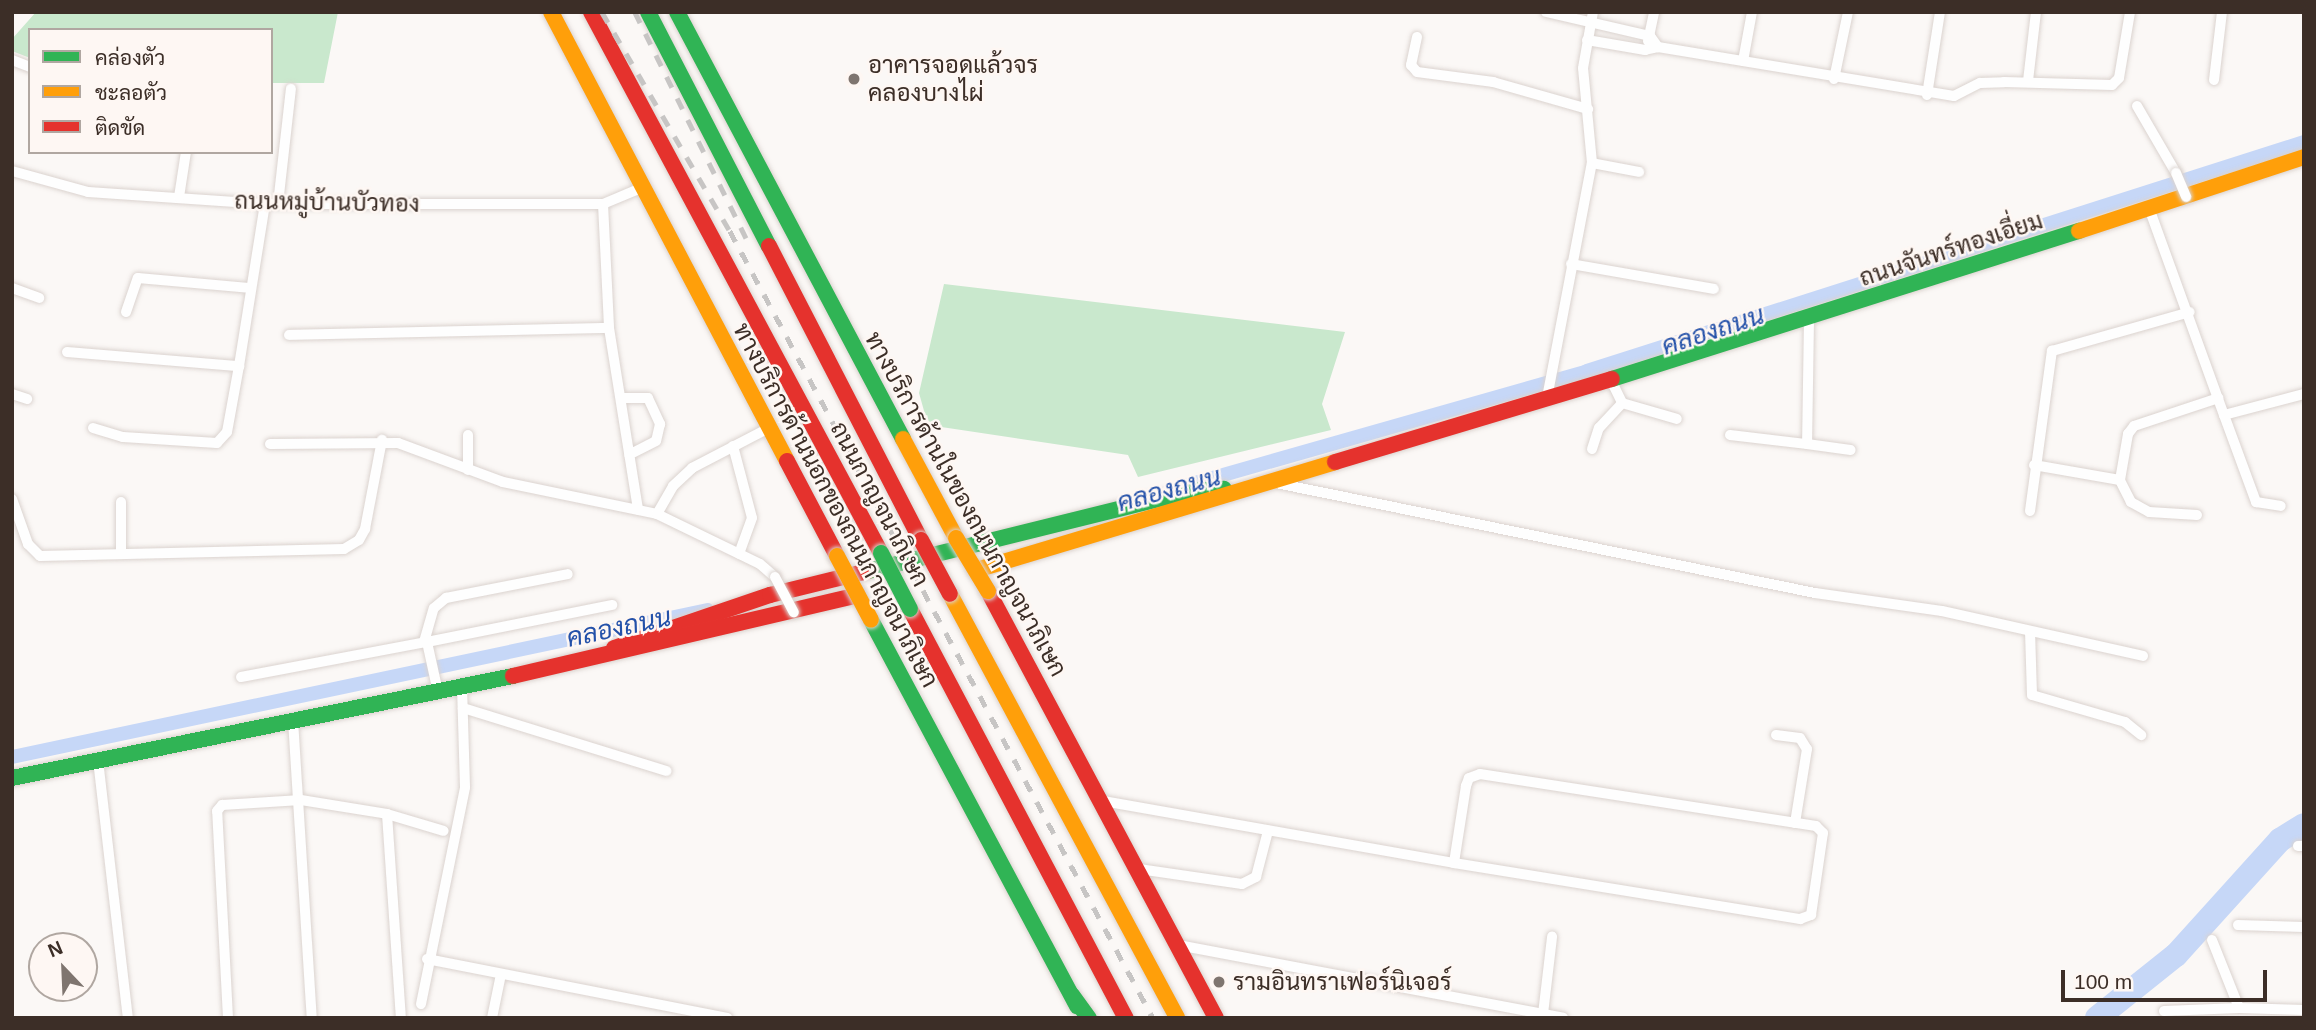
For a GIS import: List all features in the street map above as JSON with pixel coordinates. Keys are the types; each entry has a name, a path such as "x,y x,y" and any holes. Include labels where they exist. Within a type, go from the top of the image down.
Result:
{"main road":[{"name":"ทางบริการด้านนอกของถนนกาญจนาภิเษก","path":"551,12 641,188 1083,1018"},
{"name":"ถนนกาญจนาภิเษก","path":"591,12 1126,1018"},
{"name":"ถนนกาญจนาภิเษก","path":"648,12 921,540 1177,1018"},
{"name":"ทางบริการด้านในของถนนกาญจนาภิเษก","path":"677,12 956,538 1103,801 1216,1018"},
{"name":"ถนนจันทร์ทองเอี่ยม","path":"1268,482 1548,391 1611,380 1810,320 2304,158"},
{"path":"976,570 1268,482"},
{"path":"588,660 646,633 771,595 1192,491 1247,488"},
{"path":"12,778 293,720 436,684 462,686 742,627 858,596"},
{"path":"1155,979 1186,1018"},
{"path":"1072,995 1089,1018"}],"street":[{"path":"1546,12 1591,18 1650,36 1658,47"},
{"path":"1645,50 1654,12"},
{"path":"1743,61 1752,12"},
{"path":"1834,79 1848,12"},
{"path":"1927,95 1940,12"},
{"path":"2028,81 2036,12"},
{"path":"1587,40 1645,50 1658,47 1927,95 1954,96 1980,83 2028,81 2112,85 2119,78 2130,12"},
{"path":"2214,80 2222,12"},
{"path":"1548,391 1592,163 1583,68 1591,18"},
{"path":"1417,37 1411,65 1416,72 1493,82 1588,109"},
{"path":"278,204 292,89"},
{"path":"2137,106 2176,173 2183,197"},
{"path":"179,197 187,154"},
{"path":"1592,163 1639,172"},
{"name":"ถนนหมู่บ้านบัวทอง","path":"12,171 62,188 265,204 603,204 641,188"},
{"path":"93,428 123,437 217,443 228,432 249,288 265,204"},
{"path":"603,204 609,328 638,510"},
{"path":"2149,208 2190,312 2256,502 2281,506"},
{"path":"1571,264 1714,289"},
{"path":"125,312 138,278 249,288"},
{"path":"12,288 39,298"},
{"path":"2030,511 2034,466 2052,351 2190,312"},
{"path":"1807,444 1810,320"},
{"path":"289,335 609,328"},
{"path":"67,352 239,366"},
{"path":"1611,380 1622,403 1677,419"},
{"path":"12,394 27,399"},
{"path":"2224,415 2304,394"},
{"path":"622,398 648,398 660,424 656,441 629,455"},
{"path":"2197,515 2149,512 2131,502 2120,480 2134,426 2218,398"},
{"path":"1592,449 1599,428 1622,403"},
{"path":"657,514 680,477 769,428"},
{"path":"468,435 468,470"},
{"path":"1730,435 1852,450"},
{"path":"12,499 35,554 121,554 354,545 365,529 382,440"},
{"path":"270,444 382,440 468,470 657,514 739,554 775,577 793,612"},
{"path":"733,446 752,518 739,554"},
{"path":"2034,466 2120,480"},
{"path":"1268,482 1815,593 1942,611 2143,656"},
{"path":"121,502 121,554"},
{"path":"436,684 426,642 434,608 446,598 568,574"},
{"path":"241,677 612,605"},
{"path":"2030,631 2032,695 2125,722 2141,735"},
{"path":"421,1004 427,959 465,787 462,686"},
{"path":"463,708 666,771"},
{"path":"293,720 301,800 312,1018"},
{"path":"1776,735 1800,737 1807,749 1795,823"},
{"path":"98,760 128,1018"},
{"path":"1103,801 1454,863 1807,918 1823,833 1816,826 1480,774 1469,778 1466,786 1454,863"},
{"path":"228,1018 217,811 231,802 301,800 387,814 444,831"},
{"path":"387,814 401,1018"},
{"path":"1139,869 1242,884 1255,877 1268,831"},
{"path":"2238,925 2304,927"},
{"path":"1543,1014 1552,937"},
{"path":"2212,940 2239,1008"},
{"path":"1178,945 1563,1018"},
{"path":"427,959 727,1018"},
{"path":"492,1018 501,974"},
{"path":"2164,1011 2239,1008 2304,1010"}],"green space":[{"path":"36,12 338,12 324,83 273,83 273,28 28,28 28,57 12,51 12,39"},
{"path":"944,284 1345,332 1322,404 1331,430 1138,477 1128,455 928,425 919,393"}],"waterway":[{"name":"คลองถนน","path":"1181,487 1587,371 2304,142"},
{"name":"คลองถนน","path":"12,757 708,610"},
{"path":"2097,1018 2176,955 2280,840 2304,825"}],"railway":[{"path":"602,12 730,231 1153,1018"},
{"path":"635,12 748,242"}],"traffic: fast":[{"path":"648,12 769,246"},
{"path":"677,12 903,439"},
{"path":"1612,379 2079,231"},
{"path":"868,571 1192,491 1224,489"},
{"path":"881,553 910,609"},
{"path":"871,620 1077,1006"},
{"path":"12,778 513,676"},
{"path":"1072,995 1089,1018"}],"traffic: slow":[{"path":"551,12 787,461"},
{"path":"2079,231 2304,157"},
{"path":"903,439 956,538"},
{"path":"976,570 1335,462"},
{"path":"956,538 988,591"},
{"path":"837,556 871,620"},
{"path":"950,594 1177,1018"}],"traffic: jam":[{"path":"591,12 881,553"},
{"path":"769,246 921,540"},
{"path":"1335,462 1612,379"},
{"path":"787,461 837,556"},
{"path":"921,540 950,594"},
{"path":"614,648 770,595 868,571"},
{"path":"988,591 1216,1018"},
{"path":"513,676 858,595"},
{"path":"910,609 1126,1018"}],"place":[{"name":"อาคารจอดแล้วจร คลองบางไผ่","path":"854,79"},
{"name":"รามอินทราเฟอร์นิเจอร์","path":"1219,982"}]}
